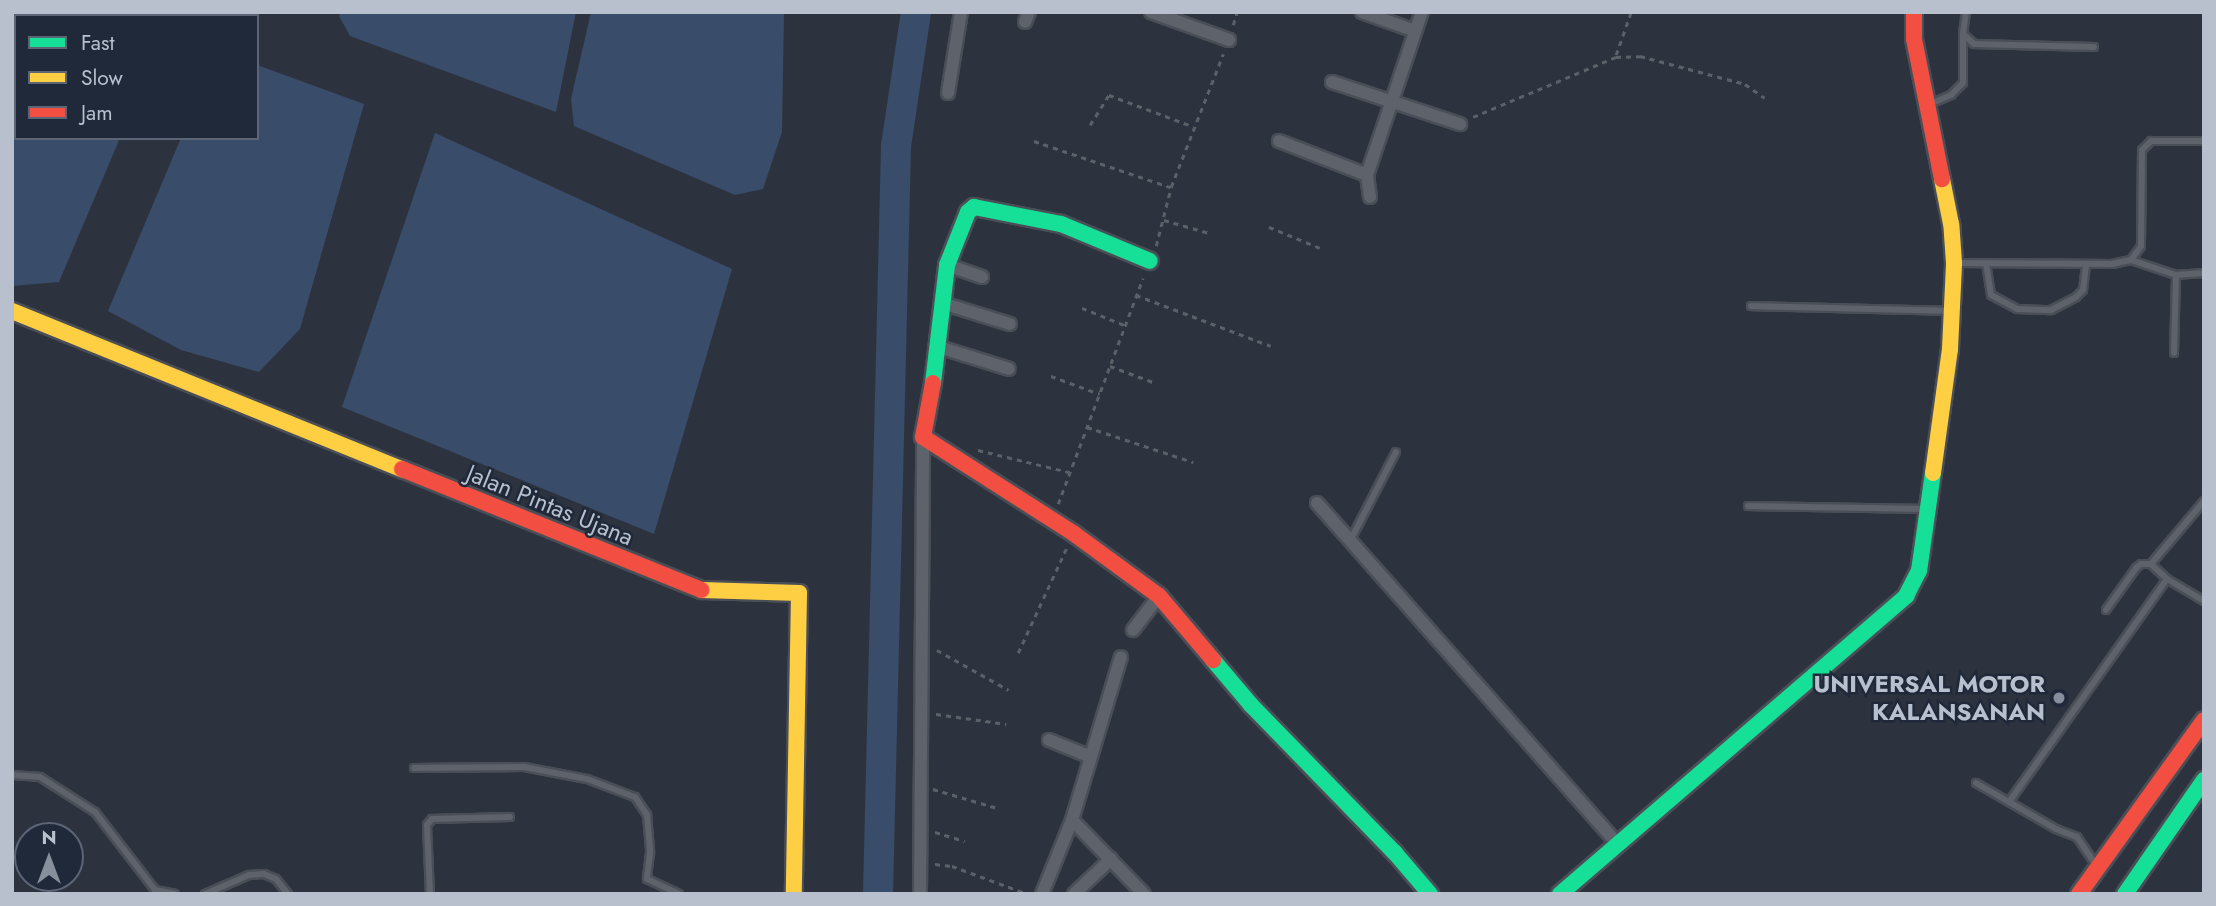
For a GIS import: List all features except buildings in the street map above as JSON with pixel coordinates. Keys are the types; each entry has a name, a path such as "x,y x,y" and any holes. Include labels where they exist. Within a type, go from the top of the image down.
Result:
{"main road":[{"path":"1560,894 1906,596 1919,571 1953,311 1955,263 1951,224 1913,39 1914,12"},
{"path":"1150,261 1060,223 982,206 974,207 968,212 947,265 939,347 923,438 1073,533 1159,596 1251,705 1395,853 1430,894"},
{"name":"Jalan Pintas Ujana","path":"12,311 704,591 799,593 794,894"},
{"path":"2079,894 2204,720"},
{"path":"2125,894 2204,780"}],"street":[{"path":"948,93 961,12"},
{"path":"1151,12 1228,40"},
{"path":"1362,12 1415,31"},
{"path":"1370,197 1367,175 1422,12"},
{"path":"1332,82 1460,124"},
{"path":"1279,141 1367,175"},
{"path":"947,265 982,277"},
{"path":"942,303 1010,324"},
{"path":"939,347 1009,369"},
{"path":"920,894 923,438"},
{"path":"1317,503 1618,845"},
{"path":"1133,630 1159,596"},
{"path":"1042,894 1072,820 1121,657"},
{"path":"1049,740 1091,757"},
{"path":"1072,820 1144,894"},
{"path":"1074,894 1111,859"}],"lane":[{"path":"1927,105 1951,95 1963,83 1966,12"},
{"path":"1963,34 1974,44 2094,47"},
{"path":"2131,260 2141,246 2142,150 2151,141 2204,141"},
{"path":"1955,263 2086,264 2131,260 2176,275 2204,273"},
{"path":"1986,263 1991,295 2017,310 2051,310 2076,298 2083,290 2086,264"},
{"path":"2174,353 2176,275"},
{"path":"1751,306 1953,311"},
{"path":"1349,542 1396,452"},
{"path":"2151,564 2204,501"},
{"path":"1748,506 1928,509"},
{"path":"2106,610 2141,564 2151,564 2167,579 2204,601"},
{"path":"2009,802 2167,579"},
{"path":"414,768 524,767 587,779 635,797 648,815 650,853 647,878 679,894"},
{"path":"12,775 40,777 95,812 155,890 175,894"},
{"path":"1976,783 2077,837 2086,845 2097,868"},
{"path":"430,894 427,825 432,819 510,817"},
{"path":"205,894 248,875 264,874 276,879 288,894"}],"path":[{"path":"1616,57 1631,12"},
{"path":"1460,124 1616,57 1640,56 1745,84 1765,98"},
{"path":"1090,125 1109,95 1192,126"},
{"path":"1034,141 1171,187"},
{"path":"1164,220 1209,233"},
{"path":"1269,227 1320,248"},
{"path":"1136,295 1271,346"},
{"path":"1082,308 1127,326"},
{"path":"1110,366 1153,382"},
{"path":"1051,376 1100,394"},
{"path":"1087,427 1193,461"},
{"path":"976,450 1069,472"},
{"path":"1018,653 1073,533"},
{"path":"922,641 1009,691"},
{"path":"922,712 1006,724"},
{"path":"921,785 997,808"},
{"path":"920,828 965,841"},
{"path":"951,866 1028,894"}],"water":[{"path":"12,12 124,12 128,14 14,14 14,140 119,140 59,282 12,286"},
{"path":"341,12 576,12 556,112 350,36 339,16"},
{"path":"591,12 784,12 782,132 763,189 735,195 574,126 571,99"},
{"path":"259,66 364,104 300,329 259,372 181,350 108,311 180,140 259,140"},
{"path":"435,133 732,269 654,534 342,407"}],"waterway":[{"path":"878,894 896,146 916,12"}],"traffic: fast":[{"path":"933,383 947,265 968,212 974,207 1061,224 1150,261"},
{"path":"1560,894 1906,596 1919,571 1933,473"},
{"path":"1213,660 1251,705 1395,853 1430,894"},
{"path":"2125,894 2204,780"}],"traffic: slow":[{"path":"1933,473 1950,349 1954,263 1951,224 1942,179"},
{"path":"12,311 402,469"},
{"path":"702,590 799,593 794,894"}],"traffic: jam":[{"path":"1914,12 1914,39 1942,179"},
{"path":"933,383 923,437 1073,533 1159,596 1213,660"},
{"path":"402,469 702,590"},
{"path":"2079,894 2204,720"}],"place":[{"name":"UNIVERSAL MOTOR KALANSANAN","path":"2059,698"}]}
